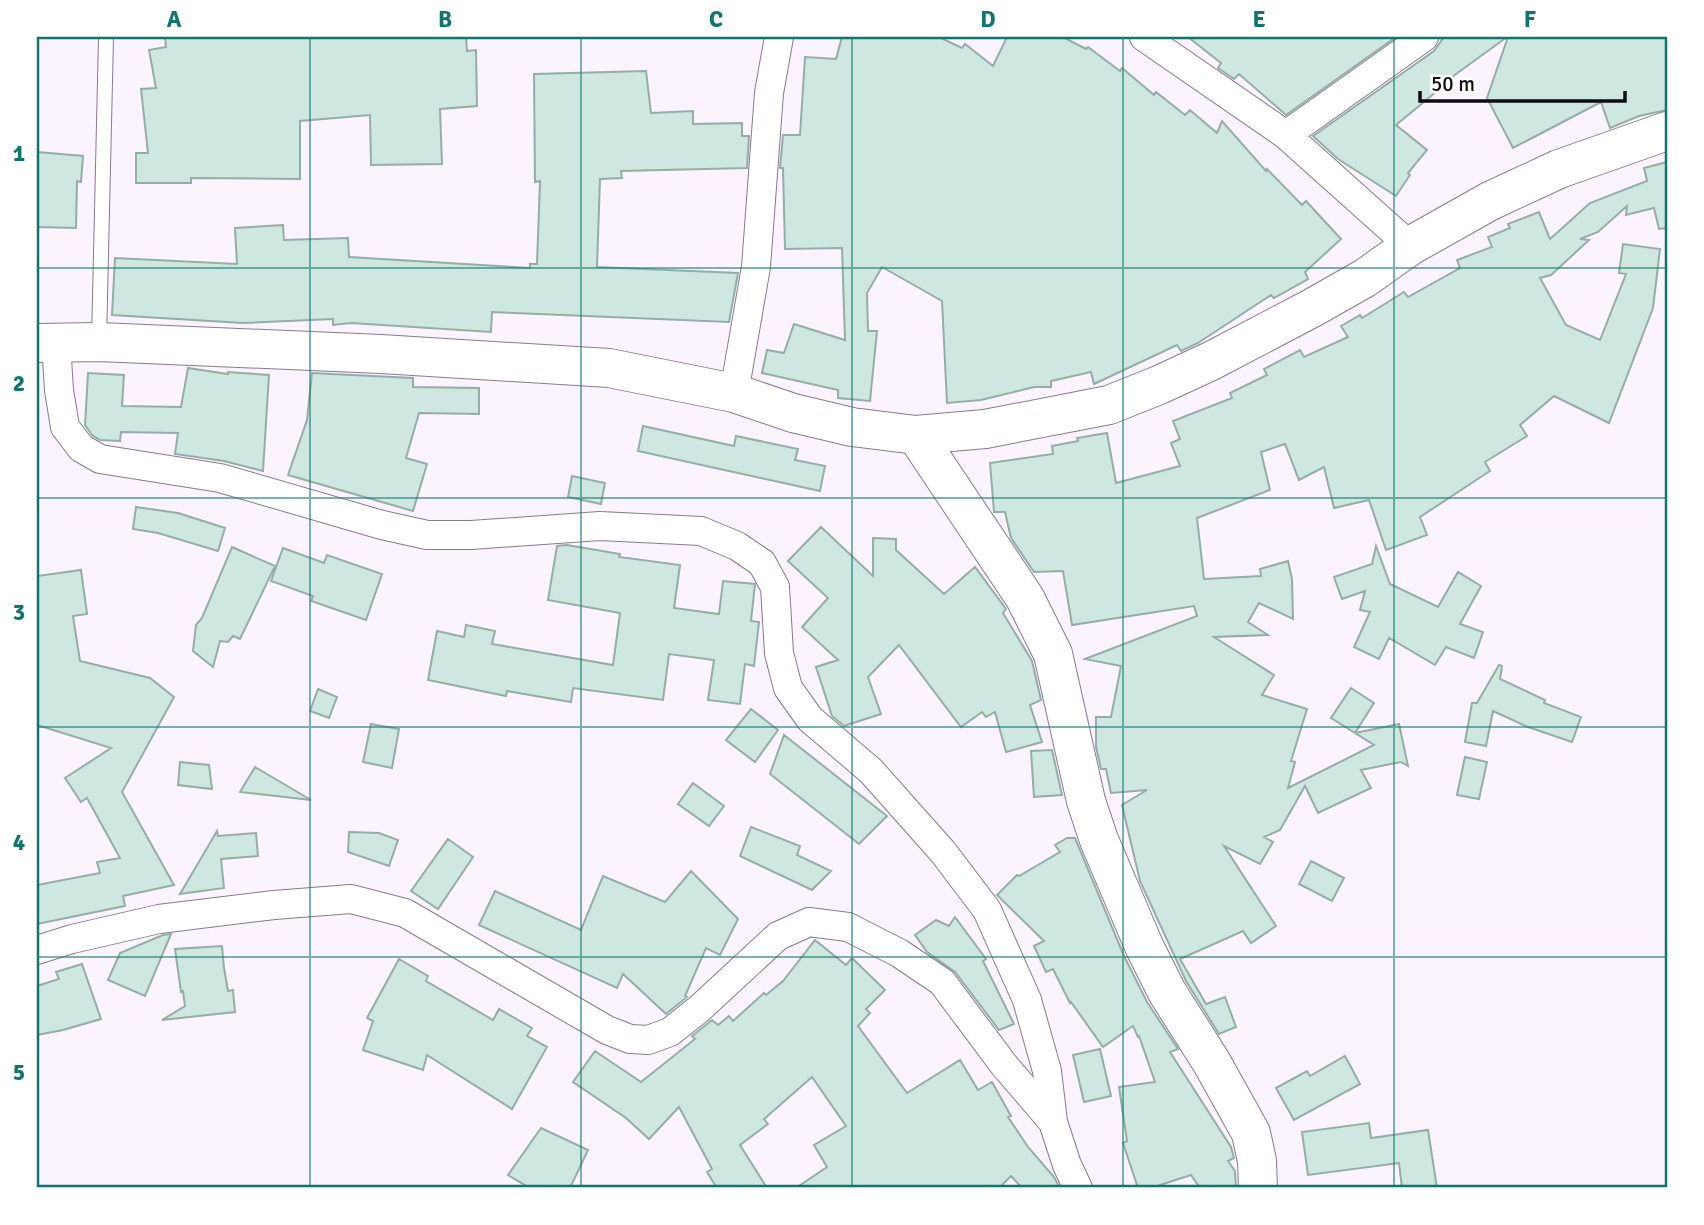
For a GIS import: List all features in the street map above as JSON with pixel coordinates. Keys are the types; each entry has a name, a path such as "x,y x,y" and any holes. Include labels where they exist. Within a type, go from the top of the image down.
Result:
{"main road":[{"path":"47,343 99,342 381,354 609,368 734,393 793,413 852,427 916,435 985,429 1109,405 1211,361 1365,278 1410,246 1490,201 1559,169 1667,131"},
{"path":"916,435 1025,598 1053,654 1086,801 1099,840 1144,946 1167,992 1212,1063 1251,1133 1257,1161 1258,1188"}],"street":[{"path":"734,393 756,267 769,93 779,37"},
{"path":"1144,37 1286,135 1410,246"},
{"path":"1286,135 1424,37"},
{"path":"47,343 65,428 80,448 100,459 220,478 382,525 427,534 471,535 600,526 701,531 737,546 762,563 775,587 779,653 788,688 810,719 871,771 943,852 987,910 1027,1000 1047,1070 1053,1122 1067,1165 1078,1188"},
{"path":"37,950 159,919 351,899 405,913 607,1030 630,1039 648,1040 670,1032 699,1009 778,936 809,922 848,927 898,953 942,982 1003,1065 1053,1122"}],"lane":[{"path":"99,342 106,37"}],"building":[{"path":"165,37 466,37 467,51 476,50 477,106 440,109 442,164 371,165 370,115 300,121 300,179 191,178 191,183 136,183 136,153 148,153 141,89 156,88 149,50 166,47"},
{"path":"842,37 939,37 962,48 965,44 993,66 1007,37 1063,37 1086,49 1088,47 1120,71 1122,68 1154,95 1156,92 1185,115 1190,110 1217,133 1222,121 1266,171 1267,169 1302,205 1306,201 1341,239 1305,272 1308,279 1274,298 1271,295 1198,343 1181,351 1177,345 1094,384 1091,372 1051,381 1051,387 1034,387 981,400 947,403 942,301 882,267 867,293 868,331 877,331 870,401 838,398 838,390 762,373 767,350 784,353 794,324 845,340 842,248 785,249 783,168 780,168 783,135 800,135 805,57 836,59"},
{"path":"1188,37 1396,37 1286,115 1239,74 1234,79 1218,68 1221,63"},
{"path":"1444,37 1507,37 1434,90 1436,92 1396,125 1427,150 1408,173 1410,175 1396,196 1338,159 1313,136 1434,51"},
{"path":"1508,37 1667,37 1667,110 1639,116 1610,128 1601,102 1513,148 1487,98"},
{"path":"646,71 651,113 693,111 693,124 742,123 742,136 749,136 747,168 621,171 622,178 600,179 597,267 738,273 729,322 492,312 491,332 351,323 333,325 333,319 243,323 112,315 115,258 237,264 235,228 283,225 284,240 348,238 349,257 530,268 530,264 537,264 540,181 535,182 534,74"},
{"path":"37,152 83,156 81,182 77,181 76,228 37,227"},
{"path":"1667,162 1667,228 1659,229 1654,208 1626,215 1627,206 1598,232 1580,239 1589,240 1551,275 1540,278 1566,325 1600,340 1626,274 1619,273 1623,244 1660,249 1653,308 1609,423 1554,396 1520,425 1527,436 1485,462 1490,471 1420,517 1427,535 1386,550 1369,500 1334,508 1324,467 1299,480 1285,444 1261,452 1270,490 1197,518 1204,579 1261,576 1260,569 1288,561 1292,579 1293,619 1259,603 1248,622 1268,635 1214,637 1274,675 1262,695 1307,709 1291,761 1295,762 1288,788 1374,745 1355,733 1399,724 1408,766 1401,762 1361,770 1371,788 1318,813 1305,786 1280,830 1264,837 1273,842 1260,864 1224,846 1276,926 1251,943 1243,931 1180,959 1206,1004 1225,997 1236,1027 1219,1034 1186,981 1140,881 1122,805 1147,790 1111,793 1106,769 1101,769 1096,747 1096,717 1111,717 1121,666 1085,659 1197,616 1194,606 1072,625 1063,571 1034,572 1011,538 1005,512 994,512 990,463 1053,454 1052,446 1107,433 1116,483 1180,466 1171,443 1180,439 1173,421 1232,398 1230,393 1267,375 1264,369 1300,350 1304,357 1348,337 1341,326 1360,315 1362,318 1404,292 1408,297 1460,268 1457,260 1492,247 1488,237 1510,228 1508,224 1539,212 1550,239 1590,203 1647,181 1644,168"},
{"path":"188,368 228,374 269,375 263,471 224,461 175,454 178,433 121,432 120,441 100,440 92,435 85,425 88,373 124,375 122,406 181,407"},
{"path":"312,373 413,378 413,387 479,388 479,414 419,413 406,458 427,464 413,511 288,475 307,420"},
{"path":"643,426 734,446 736,436 798,449 795,460 825,466 820,491 638,451"},
{"path":"572,476 605,483 601,504 568,497"},
{"path":"136,507 178,513 225,528 218,551 158,533 133,529"},
{"path":"821,527 873,576 873,538 896,539 896,550 944,594 975,567 1006,609 1003,613 1032,661 1041,700 1030,705 1042,742 1006,752 995,712 986,717 982,712 961,727 899,645 868,677 881,714 844,726 832,716 816,667 838,660 802,627 828,598 788,561"},
{"path":"567,545 620,554 619,557 680,565 674,608 719,614 723,581 755,584 751,621 759,622 754,666 745,664 740,704 708,700 714,660 669,654 663,700 573,688 571,702 507,691 506,696 428,680 437,631 464,637 466,625 495,631 492,644 613,665 620,613 548,600 557,546"},
{"path":"1376,546 1390,584 1438,607 1458,572 1481,586 1460,624 1483,632 1474,658 1446,647 1435,665 1389,638 1379,659 1354,647 1370,612 1360,610 1365,591 1342,599 1334,577 1372,564"},
{"path":"232,547 275,566 240,639 233,636 228,642 220,641 213,667 193,651 196,625 202,618"},
{"path":"283,548 324,563 327,555 382,574 366,620 311,601 313,596 271,581"},
{"path":"81,570 87,614 73,616 80,661 150,678 174,697 122,792 174,885 123,896 125,906 37,924 37,885 100,873 97,862 120,858 87,798 81,802 65,778 111,748 37,725 37,576"},
{"path":"1499,665 1502,666 1500,679 1545,700 1544,703 1581,717 1572,742 1528,727 1493,711 1486,746 1465,742 1472,703 1477,703"},
{"path":"1351,688 1374,703 1355,733 1331,718"},
{"path":"318,689 337,697 329,718 310,711"},
{"path":"751,709 778,730 755,762 726,740"},
{"path":"371,724 399,729 392,768 363,762"},
{"path":"784,735 887,816 859,844 770,774"},
{"path":"1052,750 1062,795 1034,797 1031,751"},
{"path":"1465,757 1487,762 1479,799 1457,795"},
{"path":"180,762 209,765 212,789 178,785"},
{"path":"255,767 311,800 240,792"},
{"path":"693,783 724,806 709,826 678,804"},
{"path":"751,827 800,846 797,855 831,871 812,890 740,856"},
{"path":"217,831 218,836 256,833 258,856 221,859 224,888 180,894"},
{"path":"349,832 379,833 398,840 389,866 348,852"},
{"path":"1067,838 1075,838 1124,956 1147,1002 1178,1049 1170,1052 1231,1147 1234,1158 1228,1161 1235,1171 1236,1188 1200,1188 1191,1175 1151,1188 1138,1188 1123,1143 1127,1141 1119,1087 1155,1082 1139,1036 1133,1026 1103,1047 1070,1003 1053,969 1046,972 1034,946 1044,941 997,895 1017,875 1060,852 1055,845"},
{"path":"448,839 473,857 438,909 411,891"},
{"path":"1311,861 1344,878 1332,901 1299,884"},
{"path":"691,871 738,919 720,955 706,948 685,996 687,997 666,1014 623,974 617,988 479,925 495,891 581,930 603,876 665,902"},
{"path":"955,917 986,959 983,961 1014,1024 999,1030 955,972 927,952 915,935 936,920 949,926"},
{"path":"171,934 145,996 108,980 120,953"},
{"path":"815,940 846,965 852,958 885,990 866,1009 870,1013 858,1026 907,1093 960,1060 978,1090 992,1082 1011,1116 1008,1117 1060,1188 1022,1188 1011,1176 999,1188 796,1188 827,1167 814,1145 846,1126 812,1077 764,1119 768,1124 740,1145 767,1188 717,1188 707,1172 712,1169 679,1107 649,1139 626,1118 573,1082 595,1051 641,1082 695,1039 692,1036 712,1020 718,1025 729,1016 733,1021 764,993 766,995 783,981"},
{"path":"222,946 228,991 233,990 235,1012 162,1020 185,1006 175,949"},
{"path":"399,959 428,976 426,981 493,1020 499,1009 532,1028 527,1036 547,1047 512,1109 427,1055 423,1070 363,1050 373,1021 367,1018"},
{"path":"82,964 101,1019 37,1035 37,986 59,979 56,972"},
{"path":"1100,1049 1111,1096 1084,1102 1073,1055"},
{"path":"1345,1056 1360,1084 1294,1120 1276,1088 1307,1071 1310,1076"},
{"path":"1369,1123 1371,1138 1428,1130 1437,1188 1402,1188 1399,1163 1308,1175 1302,1132"},
{"path":"541,1128 588,1150 570,1188 530,1188 508,1175"}]}
